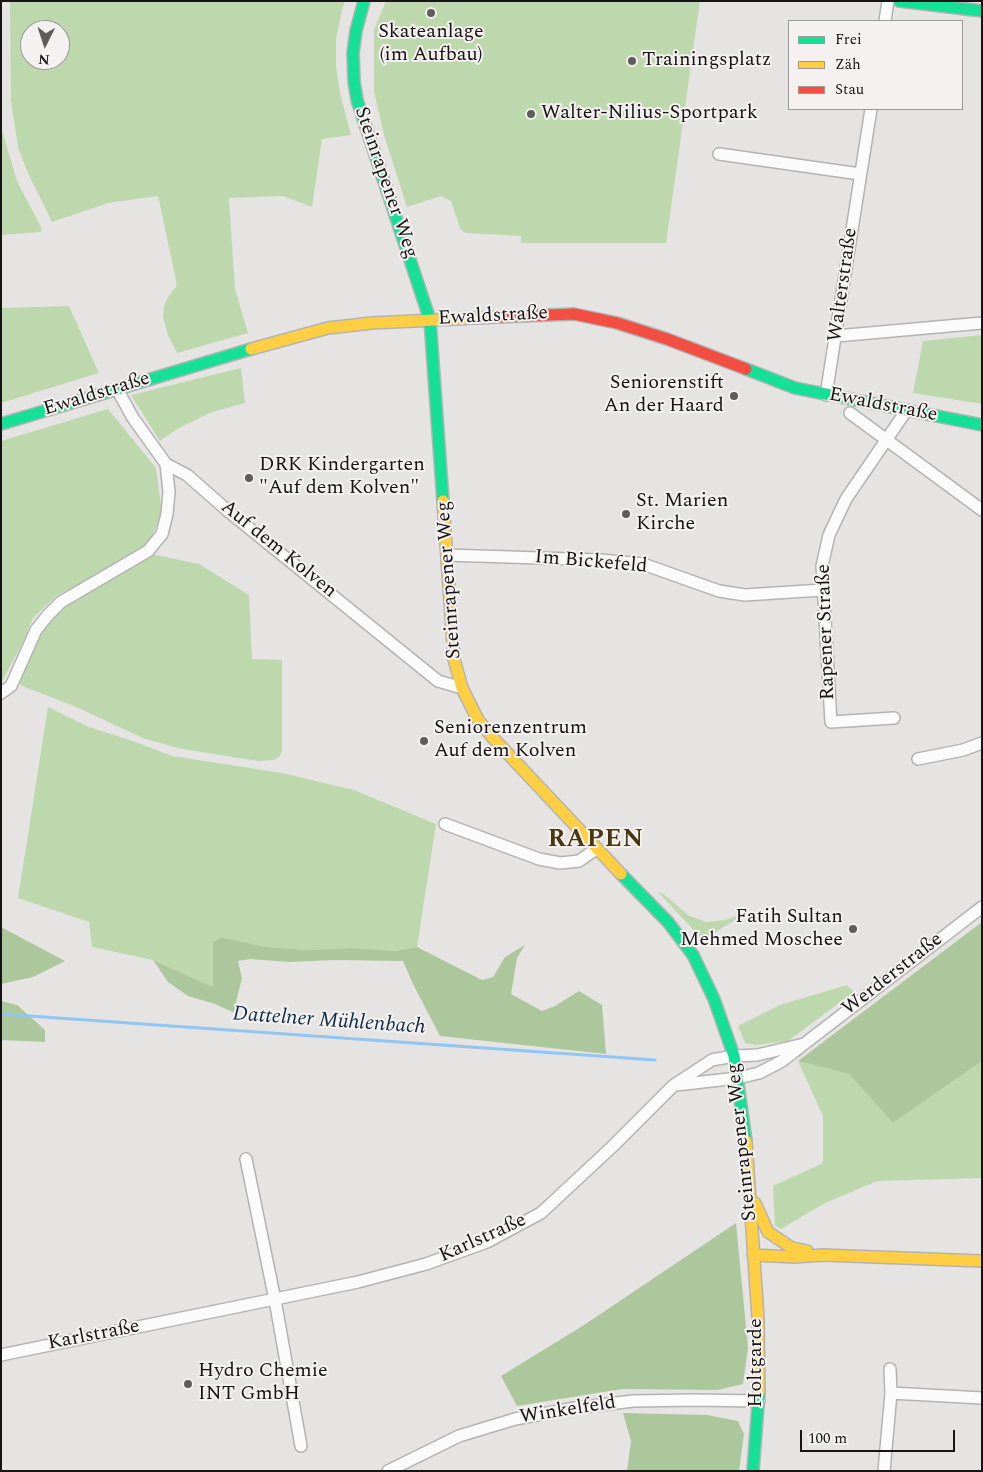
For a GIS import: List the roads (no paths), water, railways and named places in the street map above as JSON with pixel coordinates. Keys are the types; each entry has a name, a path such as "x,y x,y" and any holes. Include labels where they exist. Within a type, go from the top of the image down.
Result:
{"street":[{"name":"Steinrapener Weg","path":"364,1 356,31 353,53 357,100 430,320 454,659 462,688 478,720 494,739 596,849 668,922 693,955 714,999 734,1056 747,1149 753,1250"},
{"path":"885,20 888,1"},
{"path":"899,1 982,11"},
{"name":"Walterstraße","path":"826,395 871,110"},
{"path":"719,154 860,174"},
{"name":"Ewaldstraße","path":"1,424 328,328 372,323 574,314 617,322 795,388 982,425"},
{"path":"836,336 982,323"},
{"name":"Auf dem Kolven","path":"117,389 133,418 166,464 187,475 228,511 438,681 462,688"},
{"name":"Rapener Straße","path":"894,718 831,722 822,566 829,535 846,500 906,411"},
{"path":"850,413 982,510"},
{"path":"1,693 11,686 36,630 48,615 68,598 148,551 162,534 167,514 169,492 166,464"},
{"name":"Im Bickefeld","path":"446,555 601,560 643,564 719,591 745,595 822,590"},
{"path":"918,758 963,750 982,743"},
{"path":"445,824 539,859 560,864 579,861 596,849"},
{"name":"Werderstraße","path":"738,1078 759,1073 782,1061 982,907"},
{"name":"Werderstraße","path":"734,1056 757,1055 804,1044"},
{"name":"Karlstraße","path":"1,1355 358,1282 426,1264 487,1242 541,1213 613,1146 674,1085 712,1060 734,1056"},
{"path":"674,1085 738,1078"},
{"path":"246,1159 275,1300 301,1446"},
{"path":"749,1182 761,1219 768,1232 792,1248"},
{"path":"753,1250 792,1248 823,1255"},
{"path":"753,1250 794,1257 823,1255 982,1261"},
{"name":"Holtgarde","path":"753,1250 758,1318 759,1401 753,1471"},
{"path":"884,1471 890,1369"},
{"path":"890,1393 982,1398"},
{"name":"Winkelfeld","path":"388,1471 460,1436 515,1419 633,1401 759,1401"}],"waterway":[{"name":"Dattelner Mühlenbach","path":"1,1014 655,1060"}],"place":[{"name":"Skateanlage (im Aufbau)","path":"431,13"},
{"name":"Trainingsplatz","path":"632,61"},
{"name":"Walter-Nilius-Sportpark","path":"531,114"},
{"name":"Seniorenstift An der Haard","path":"734,396"},
{"name":"DRK Kindergarten \"Auf dem Kolven\"","path":"249,478"},
{"name":"St. Marien Kirche","path":"626,514"},
{"name":"Seniorenzentrum Auf dem Kolven","path":"424,741"},
{"name":"Fatih Sultan Mehmed Moschee","path":"853,929"},
{"name":"Hydro Chemie INT GmbH","path":"188,1384"}],"district":[{"name":"RAPEN","path":"596,841"}]}
